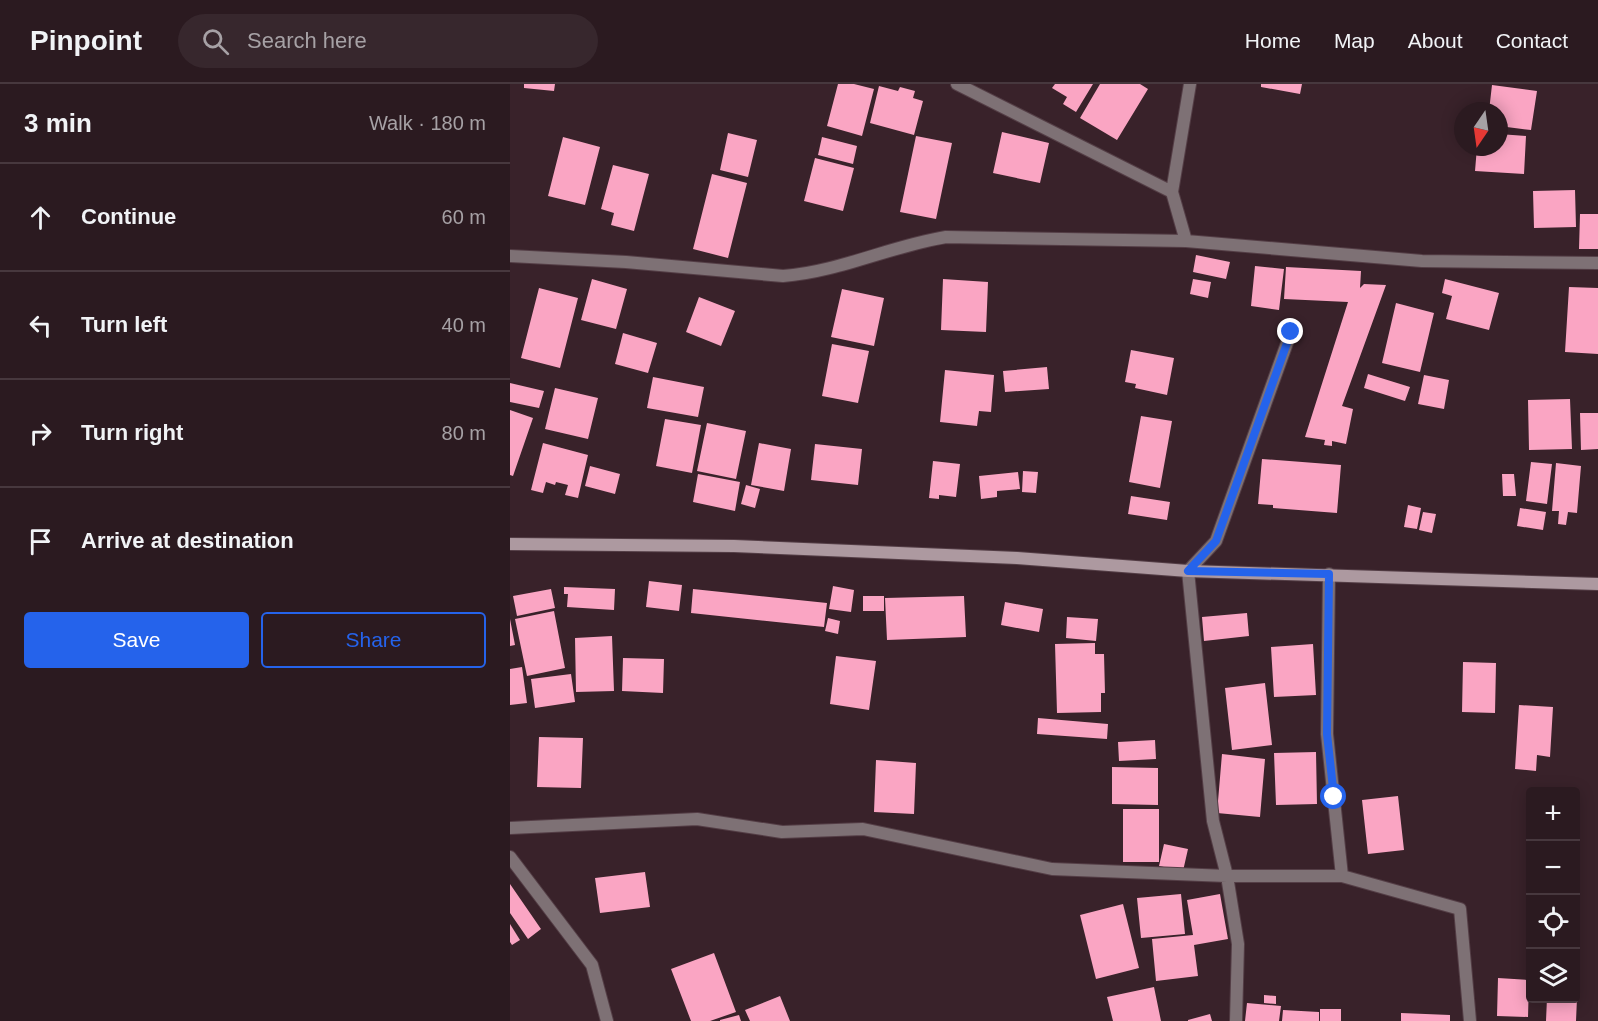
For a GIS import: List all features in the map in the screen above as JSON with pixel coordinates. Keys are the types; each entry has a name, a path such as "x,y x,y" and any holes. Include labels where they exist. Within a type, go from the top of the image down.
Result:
{"main road":[{"path":"510,544 746,546 1017,558 1188,571 1598,584"}],"street":[{"path":"957,84 1172,192"},
{"path":"1186,241 1172,192 1190,84"},
{"path":"510,256 626,262 783,276 805,274 917,242 946,237 1186,241 1422,261 1598,262"},
{"path":"1236,1021 1238,944 1227,876 1213,821 1188,571 1216,541 1291,332"},
{"path":"1329,574 1327,734 1342,876"},
{"path":"510,828 697,819 782,832 863,829 1052,869 1227,876 1342,876 1460,909 1470,1021"},
{"path":"510,857 592,965 607,1021"}],"building":[{"path":"524,84 555,84 554,91 524,88"},
{"path":"838,84 854,84 874,89 862,136 827,126"},
{"path":"1055,84 1093,84 1076,112 1063,104 1067,97 1052,88"},
{"path":"1100,84 1140,84 1148,89 1117,140 1080,118"},
{"path":"1261,84 1302,84 1300,94 1261,87"},
{"path":"1492,85 1537,91 1531,130 1508,127 1508,102 1490,102"},
{"path":"879,86 898,91 900,87 915,91 913,98 923,101 914,135 870,123"},
{"path":"1002,132 1049,143 1040,183 993,173"},
{"path":"728,133 757,140 748,177 720,170"},
{"path":"1508,135 1526,136 1524,174 1475,171 1476,156 1508,156"},
{"path":"916,136 952,143 936,219 900,212"},
{"path":"563,137 600,147 585,205 548,196"},
{"path":"822,137 857,146 853,164 818,155"},
{"path":"815,158 854,168 843,211 804,201"},
{"path":"613,165 649,174 634,231 611,225 614,213 601,209"},
{"path":"712,174 747,183 728,258 693,249"},
{"path":"1575,190 1576,227 1534,228 1533,191"},
{"path":"1580,214 1598,214 1598,249 1579,249"},
{"path":"1196,255 1230,262 1226,279 1193,272"},
{"path":"1255,266 1284,269 1279,310 1251,306"},
{"path":"1286,267 1361,271 1360,288 1364,284 1386,285 1342,406 1353,409 1346,444 1332,441 1332,446 1324,445 1325,440 1305,437 1348,302 1284,299"},
{"path":"592,279 627,289 616,329 581,320"},
{"path":"943,279 988,282 986,332 941,330"},
{"path":"1193,279 1211,282 1208,298 1190,294"},
{"path":"1445,279 1499,293 1489,330 1446,319 1452,296 1442,293"},
{"path":"1569,287 1598,288 1598,354 1565,352"},
{"path":"539,288 578,298 560,368 521,358"},
{"path":"842,289 884,298 874,346 831,337"},
{"path":"699,297 735,311 721,346 686,332"},
{"path":"1396,303 1434,313 1420,372 1382,363"},
{"path":"623,333 657,343 648,373 615,364"},
{"path":"832,344 869,351 858,403 822,396"},
{"path":"1131,350 1174,358 1167,395 1135,388 1136,384 1125,382"},
{"path":"1047,367 1049,389 1005,392 1003,371"},
{"path":"945,370 994,375 991,412 979,411 977,426 940,422"},
{"path":"1368,374 1410,387 1405,401 1364,388"},
{"path":"1424,375 1449,380 1444,409 1418,404"},
{"path":"653,377 704,387 698,417 647,408"},
{"path":"510,383 544,391 539,408 510,402"},
{"path":"555,388 598,398 588,439 545,429"},
{"path":"1570,399 1572,449 1529,450 1528,400"},
{"path":"510,410 533,418 513,476 510,475"},
{"path":"1580,413 1598,413 1598,449 1581,450"},
{"path":"1141,416 1172,421 1160,488 1129,482"},
{"path":"665,419 701,425 692,473 656,466"},
{"path":"707,423 746,431 736,479 697,471"},
{"path":"543,443 588,455 578,498 565,495 568,485 556,482 555,485 546,482 543,493 531,490"},
{"path":"759,443 791,449 784,491 751,485"},
{"path":"815,444 862,449 858,485 811,480"},
{"path":"1262,459 1341,465 1337,513 1273,508 1273,505 1258,504"},
{"path":"933,461 960,464 956,497 939,495 939,499 929,498"},
{"path":"1531,462 1552,464 1547,504 1526,501"},
{"path":"1556,463 1581,466 1577,513 1568,512 1566,525 1558,524 1559,511 1552,511"},
{"path":"590,466 620,474 615,494 585,486"},
{"path":"1023,471 1038,472 1036,493 1022,492"},
{"path":"1018,472 1020,489 997,491 997,497 981,499 979,476"},
{"path":"698,474 740,482 735,511 693,502"},
{"path":"1502,474 1514,474 1516,496 1503,496"},
{"path":"746,485 760,489 755,508 741,504"},
{"path":"1131,496 1170,502 1167,520 1128,514"},
{"path":"1408,505 1421,508 1417,529 1404,527"},
{"path":"1520,508 1546,512 1543,530 1517,526"},
{"path":"1423,512 1436,514 1432,533 1419,530"},
{"path":"649,581 682,585 679,611 646,607"},
{"path":"833,586 854,590 851,612 829,609"},
{"path":"564,587 615,589 614,610 567,607 568,594 564,594"},
{"path":"551,589 555,608 517,616 513,596"},
{"path":"693,589 827,603 824,627 691,613"},
{"path":"863,596 884,596 884,611 863,611"},
{"path":"964,596 966,637 887,640 885,598"},
{"path":"1005,602 1043,609 1039,632 1001,625"},
{"path":"554,611 565,668 527,676 515,619"},
{"path":"1247,613 1249,636 1204,641 1202,617"},
{"path":"1067,617 1098,619 1096,641 1066,638"},
{"path":"828,618 840,621 838,634 825,631"},
{"path":"510,619 515,645 510,646"},
{"path":"612,636 614,691 576,692 575,638"},
{"path":"1095,643 1095,654 1104,654 1105,693 1101,693 1101,712 1057,713 1055,644"},
{"path":"1313,644 1316,695 1274,697 1271,647"},
{"path":"836,656 876,661 869,710 830,704"},
{"path":"623,658 664,659 663,693 622,691"},
{"path":"1463,662 1496,663 1495,713 1462,712"},
{"path":"522,667 527,703 510,705 510,669"},
{"path":"571,674 575,702 535,708 531,679"},
{"path":"1265,683 1272,745 1232,750 1225,688"},
{"path":"1519,705 1553,707 1550,757 1537,755 1536,771 1515,769"},
{"path":"1038,718 1108,724 1107,739 1037,734"},
{"path":"539,737 583,738 581,788 537,787"},
{"path":"1155,740 1156,759 1119,761 1118,742"},
{"path":"1316,752 1317,804 1276,805 1274,753"},
{"path":"1222,754 1265,759 1260,817 1217,813"},
{"path":"876,760 916,763 914,814 874,812"},
{"path":"1112,767 1158,768 1158,805 1112,804"},
{"path":"1398,796 1404,850 1368,854 1362,800"},
{"path":"1123,809 1159,809 1159,862 1123,862"},
{"path":"1164,844 1188,849 1183,871 1159,866"},
{"path":"645,872 650,907 600,913 595,878"},
{"path":"510,884 541,929 528,939 510,913"},
{"path":"1181,894 1185,934 1141,938 1137,898"},
{"path":"1220,894 1228,939 1194,945 1198,976 1156,981 1152,939 1193,935 1187,900"},
{"path":"1123,904 1139,968 1096,979 1080,915"},
{"path":"510,924 520,940 512,945 510,942"},
{"path":"714,953 736,1012 710,1021 691,1021 671,969"},
{"path":"1498,978 1526,980 1528,1017 1497,1016"},
{"path":"1154,987 1161,1021 1113,1021 1107,997"},
{"path":"1264,995 1276,996 1276,1004 1264,1003"},
{"path":"780,996 790,1021 750,1021 745,1010"},
{"path":"1247,1003 1281,1006 1279,1021 1245,1021"},
{"path":"1547,1003 1577,1003 1576,1021 1546,1021"},
{"path":"1320,1009 1341,1009 1341,1021 1320,1021"},
{"path":"1283,1010 1319,1012 1319,1021 1282,1021"},
{"path":"1401,1013 1450,1015 1450,1021 1401,1021"},
{"path":"1210,1014 1212,1021 1188,1021 1188,1020"},
{"path":"739,1015 741,1021 720,1021 720,1020"}],"route":[{"path":"1291,332 1216,541 1188,571 1329,574 1327,734 1334,797"}]}
